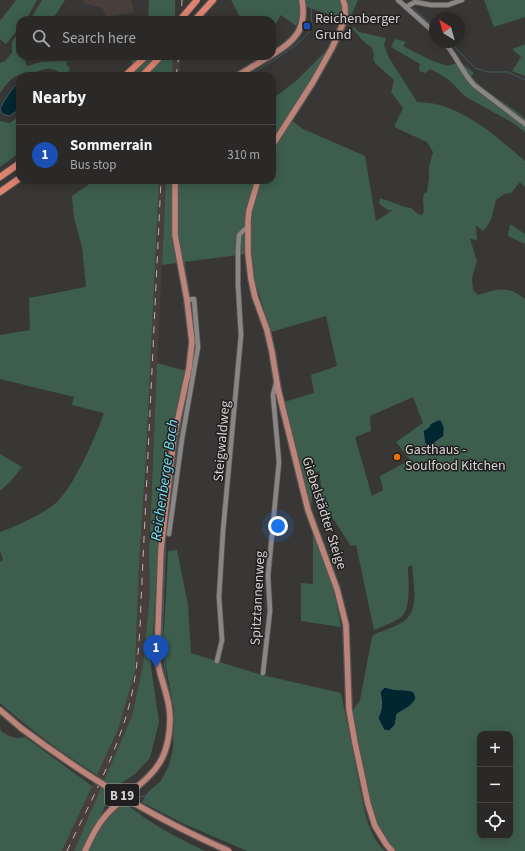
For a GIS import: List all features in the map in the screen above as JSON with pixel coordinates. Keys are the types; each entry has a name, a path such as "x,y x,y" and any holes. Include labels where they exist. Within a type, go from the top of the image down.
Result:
{"highway":[{"path":"183,16 197,0"},
{"path":"199,16 213,0"},
{"path":"129,72 142,60"},
{"path":"146,72 157,60"},
{"path":"0,178 16,166"},
{"path":"0,192 16,181"}],"main road":[{"path":"276,53 286,47 297,35 303,20 302,0"},
{"path":"276,140 313,82 332,48 345,19 345,6 343,0"},
{"path":"244,72 264,60"},
{"path":"85,851 96,829 106,815 157,767 165,751 169,738 169,708 157,658 161,549 190,368 192,342 189,299 175,235 175,184"},
{"name":"Giebelstädter Steige","path":"257,184 249,211 248,254 251,279 255,297 267,330 289,438 308,510 337,589 346,625 349,709 368,804 375,826 392,851"},
{"name":"B 19","path":"0,710 21,728 70,764 172,824 229,851"}],"street":[{"path":"398,0 429,28"},
{"path":"406,7 416,2 431,5 448,5 462,0"},
{"path":"448,48 467,78 474,85 525,124"},
{"name":"Steigwaldweg","path":"217,661 222,640 219,597 223,531 241,335 238,285 239,235 243,230 248,230"},
{"name":"Spitztannenweg","path":"263,673 270,611 268,576 279,462 273,395 277,382"},
{"path":"169,534 178,438"}],"shaded area":[{"path":"83,0 131,0 134,12 106,16 102,8 84,3"},
{"path":"173,60 181,60 179,72 172,72"},
{"path":"159,184 166,184 150,511 150,592 143,665 132,716 85,827 74,851 62,851 119,727 135,671 139,564 146,457"}],"green space":[{"path":"16,0 37,0 28,16 16,16 16,32 6,44 0,39 0,21"},
{"path":"42,0 65,0 55,16 32,16"},
{"path":"149,0 175,0 175,16 148,16"},
{"path":"231,0 358,0 349,21 307,7 301,8 296,26 281,15 276,23 276,16 239,15"},
{"path":"484,0 525,0 525,17 494,27"},
{"path":"354,27 359,32 386,38 384,45 388,56 417,102 436,104 461,113 484,127 525,161 525,187 520,182 511,193 504,194 496,200 492,217 486,228 483,231 476,225 477,240 470,239 477,261 472,278 473,290 478,295 497,290 508,290 525,299 525,851 395,851 382,833 377,823 370,801 353,710 360,700 372,637 375,634 394,627 404,621 412,610 414,603 414,587 412,565 408,567 408,602 404,614 397,620 374,630 356,545 351,546 324,505 319,471 314,473 311,508 284,402 314,393 311,375 337,366 326,316 271,332 254,278 251,253 250,221 255,197 260,184 276,184 276,146 291,120 303,129 365,156 376,221 393,210 388,210 379,204 380,198 411,208 418,214 422,215 424,212 424,193 427,192 429,167 433,152 427,142 394,127 403,108 391,92 394,80 375,63 372,48 364,42 352,28","holes":["413,397 423,423 396,442 410,460 380,476 383,490 372,496 355,437 371,431 370,416"]},
{"path":"16,36 16,60 25,60 27,66 41,62 67,61 66,65 70,68 68,72 59,72 48,69 36,72 16,72 16,77 7,84 0,93 0,63 5,61 12,53 12,41"},
{"path":"395,39 406,42 403,46 430,60 447,66 460,62 474,73 471,76 483,88 525,119 525,132 513,123 468,98 449,80 440,74 430,69 425,73 419,71 420,64 391,47"},
{"path":"525,44 525,76 512,71 521,57 512,49"},
{"path":"330,47 311,81 276,134 276,96 295,82"},
{"path":"132,60 173,60 172,72 131,72"},
{"path":"16,118 16,155 0,167 0,121 10,123"},
{"path":"159,184 146,457 139,564 135,671 119,727 97,775 47,741 0,703 0,562 3,560 0,551 0,532 45,511 64,495 84,460 104,413 72,405 74,397 0,379 0,335 30,330 29,298 86,287 82,247 74,218 72,196 88,185"},
{"path":"166,184 255,184 246,213 244,227 245,254 162,265"},
{"path":"510,224 525,234 525,244 508,236"},
{"path":"157,363 186,371 158,552 151,667 159,722 150,758 135,774 117,786 107,797 105,806 84,851 74,851 132,716 143,665 150,592 149,554"},
{"path":"0,454 22,467 10,482 0,491"},
{"path":"313,533 334,590 341,627 301,621 301,583 313,584"},
{"path":"177,550 188,605 191,653 262,675 341,693 366,817 371,831 385,851 247,851 182,823 142,802 148,792 161,781 169,765 173,749 174,709 163,644 168,551"},
{"path":"0,727 1,731 12,737 25,737 92,786 62,851 0,851"},
{"path":"124,802 152,823 205,851 89,851 102,824"}],"water":[{"path":"16,86 16,112 9,116 3,114 0,110"},
{"path":"441,420 444,427 444,436 431,445 425,444 423,431 429,427 430,424"},
{"path":"385,687 414,692 416,699 410,706 397,714 395,725 389,731 384,730 378,718 382,705 380,692"}],"waterway":[{"name":"Reichenberger Bach","path":"276,58 299,42 309,31 311,24 310,0"},
{"path":"412,7 429,23"},
{"path":"456,48 475,68 488,72 508,72 525,80"},
{"name":"Reichenberger Bach","path":"254,72 273,60"},
{"name":"Reichenberger Bach","path":"180,184 181,242 190,298"},
{"name":"Reichenberger Bach","path":"190,301 194,332"},
{"name":"Reichenberger Bach","path":"191,371 195,351 195,337"},
{"name":"Reichenberger Bach","path":"167,519 182,416 189,384"},
{"name":"Reichenberger Bach","path":"166,532 162,644 166,679 171,698 181,721 185,743 176,769 167,776"},
{"name":"Reichenberger Bach","path":"143,807 150,795 164,780"},
{"path":"132,798 150,795"},
{"name":"Reichenberger Bach","path":"110,851 132,817 142,809"}],"railway":[{"path":"181,16 182,0"},
{"path":"177,72 178,60"},
{"path":"67,851 102,778 118,740 130,702 137,665 161,184"}],"place":[{"name":"Reichenberger Grund","path":"307,26"},
{"name":"Gasthaus - Soulfood Kitchen","path":"397,457"},
{"name":"Sommerrain","path":"156,668"}]}
